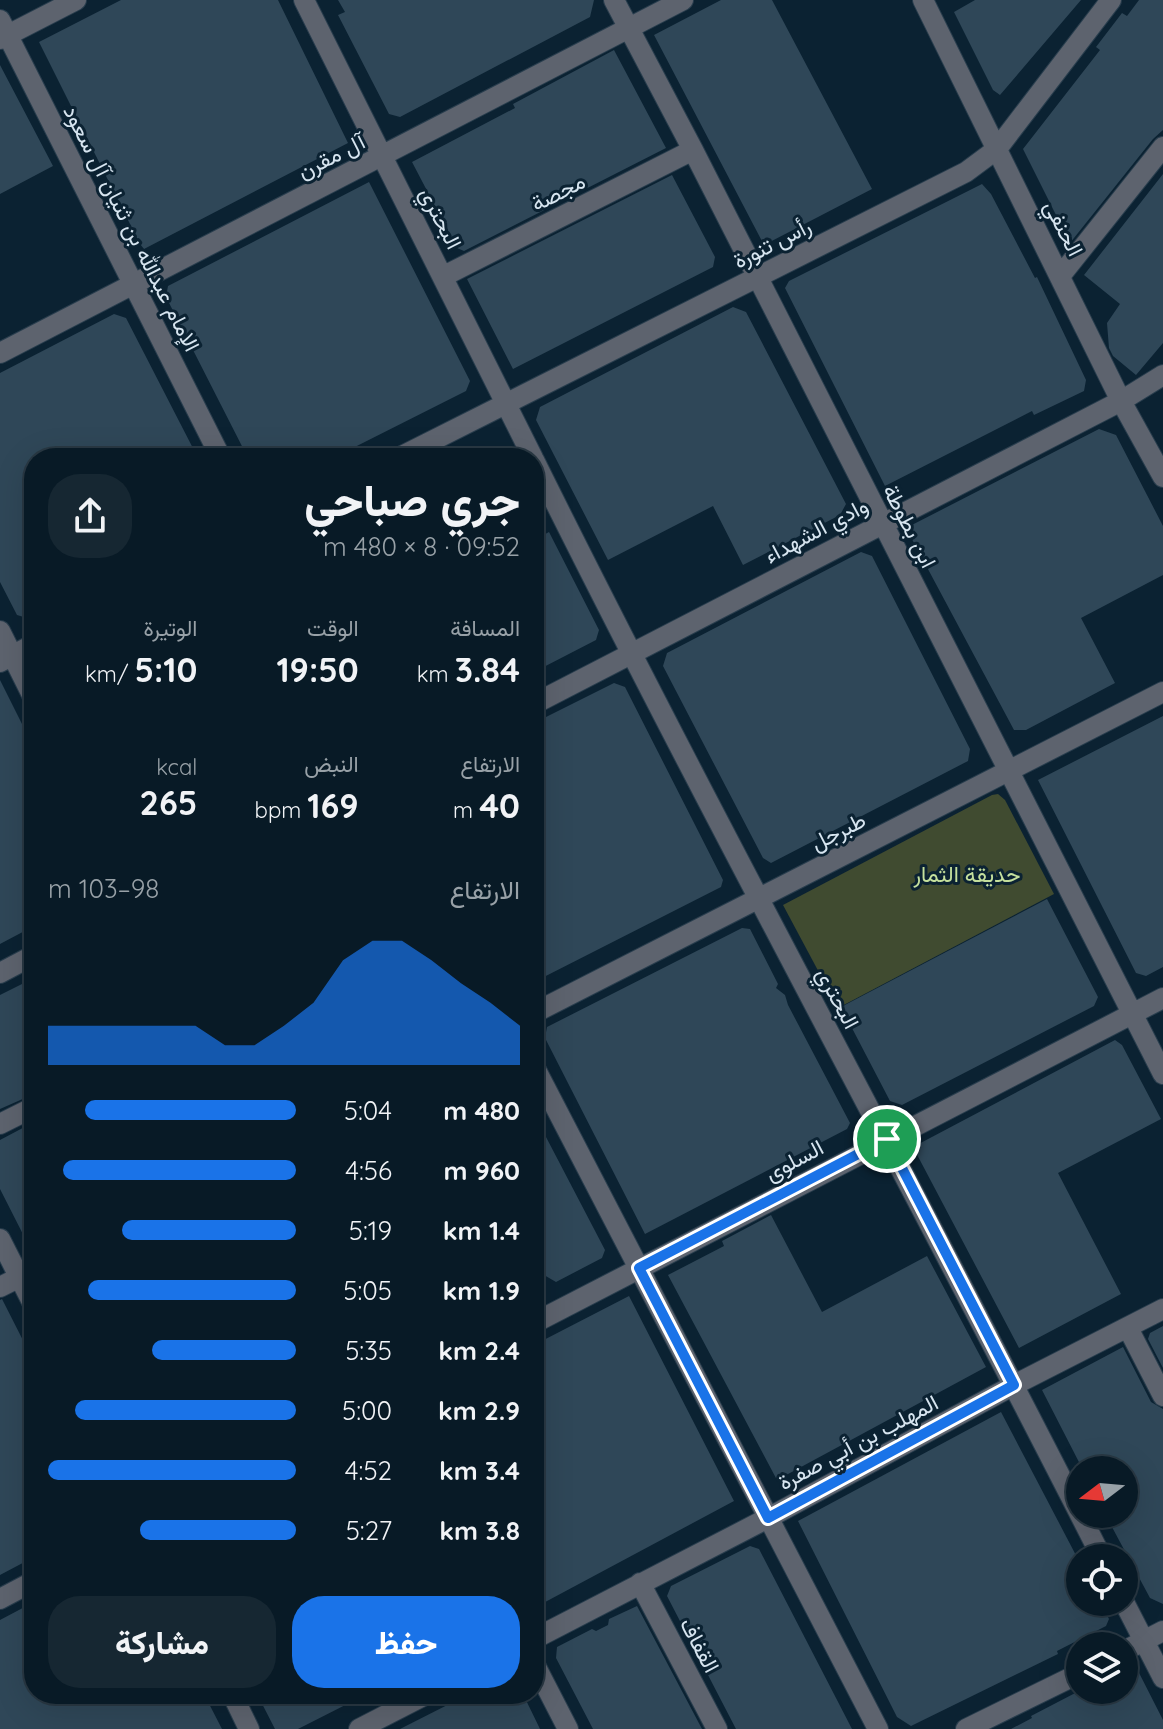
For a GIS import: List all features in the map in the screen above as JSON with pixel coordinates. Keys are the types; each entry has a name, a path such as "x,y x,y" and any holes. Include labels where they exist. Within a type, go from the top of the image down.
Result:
{"street":[{"path":"2,32 76,0"},
{"name":"البحتري","path":"304,0 528,448"},
{"name":"ابن بطوطة","path":"614,0 1163,1074"},
{"name":"آل مقرن","path":"0,353 683,0"},
{"name":"الحنفي","path":"923,0 1121,401 1163,477"},
{"name":"رأس تنورة","path":"418,448 966,172 997,149 1111,0"},
{"name":"الإمام عبدالله بن ثنيان آل سعود","path":"2,32 216,448"},
{"path":"1061,275 1163,147"},
{"name":"مجصة","path":"444,276 693,150"},
{"name":"وادي الشهداء","path":"544,699 1121,401 1163,375"},
{"name":"البحتري","path":"544,479 630,654 887,1139 1095,1544"},
{"path":"0,631 6,658 24,684"},
{"path":"6,658 24,649"},
{"name":"طبرجل","path":"544,1008 1163,692"},
{"path":"0,973 24,960"},
{"name":"السلوى","path":"544,1318 1163,998"},
{"path":"544,1085 878,1729"},
{"path":"0,1124 24,1112"},
{"path":"0,1239 24,1270"},
{"path":"0,1287 24,1274"},
{"name":"المهلب بن أبي صفرة","path":"544,1634 1163,1309"},
{"path":"1128,1328 1163,1396"},
{"name":"القفاف","path":"640,1583 717,1729"},
{"path":"0,1599 24,1586"},
{"path":"1131,1616 1163,1678"},
{"path":"1138,1644 1163,1631"},
{"path":"966,1729 1066,1680"},
{"path":"544,1682 568,1729"},
{"path":"237,1704 249,1729"},
{"path":"359,1729 408,1704"}],"green space":[{"name":"حديقة الثمار","path":"998,794 1005,800 1054,894 838,1008 783,905"}],"building":[{"path":"121,0 278,0 348,143 144,249 39,42"},
{"path":"338,0 594,0 590,17 400,117 389,114 338,15 345,12"},
{"path":"721,0 772,0 872,189 764,245 654,35"},
{"path":"975,0 1081,0 1000,95 993,90 954,12"},
{"path":"1139,0 1163,0 1163,130 1070,243 1023,149 1100,50 1096,47 1122,13 1127,16"},
{"path":"614,50 666,148 464,251 457,248 412,162 515,108 513,104"},
{"path":"0,65 53,166 0,194"},
{"path":"1163,174 1163,343 1136,375 1113,356 1109,348 1107,323 1120,304 1084,275"},
{"path":"672,175 715,257 713,267 513,369 467,279"},
{"path":"369,182 470,381 466,391 353,448 243,448 166,297 168,286"},
{"path":"982,184 991,194 1037,277 1086,380 1084,391 1034,415 1032,411 885,486 785,288 789,281"},
{"path":"733,307 746,312 846,504 840,515 743,565 713,506 608,560 536,420 540,407"},
{"path":"114,314 126,318 193,448 24,448 24,617 17,615 0,582 0,373"},
{"path":"1099,429 1116,435 1163,526 1163,575 1081,618 1115,683 1026,730 1014,730 906,528"},
{"path":"549,532 599,630 596,640 544,667 544,535"},
{"path":"861,552 872,556 970,749 968,761 771,863 763,858 663,666 667,653"},
{"path":"0,680 24,728 24,931 0,944"},
{"path":"614,683 625,687 723,880 721,887 544,977 544,718"},
{"path":"1163,716 1163,967 1146,976 1136,973 1038,780"},
{"path":"1047,899 1098,997 1094,1006 902,1105 890,1101 841,1007"},
{"path":"742,928 750,929 778,984 776,988 785,995 850,1123 847,1129 645,1234 545,1038 547,1027"},
{"path":"24,983 24,1098 0,1109 0,995"},
{"path":"1115,1040 1122,1045 1161,1119 1058,1173 1121,1294 1019,1348 913,1147"},
{"path":"24,1127 24,1236 0,1189 0,1140"},
{"path":"544,1133 605,1250 602,1258 556,1282 544,1275"},
{"path":"771,1215 822,1312 927,1256 986,1367 777,1480 668,1275 724,1246 722,1241"},
{"path":"629,1296 734,1501 544,1603 544,1340"},
{"path":"0,1300 24,1342 24,1562 0,1575"},
{"path":"1163,1326 1163,1368 1148,1339 1150,1333"},
{"path":"1123,1347 1151,1402 1163,1409 1163,1604 1150,1598 1138,1576 1138,1544 1121,1544 1112,1528 1138,1528 1138,1456 1076,1456 1042,1390"},
{"path":"1001,1412 1070,1544 1066,1544 1066,1616 1107,1616 1109,1619 1106,1626 1094,1632 1066,1632 1066,1646 1057,1651 1058,1654 911,1726 897,1717 798,1521"},
{"path":"750,1546 759,1549 852,1729 736,1729 667,1596 671,1586"},
{"path":"637,1606 702,1729 593,1729 556,1658 557,1647 592,1629 596,1631 608,1625 609,1619"},
{"path":"24,1607 24,1704 209,1704 222,1729 0,1729 0,1620"},
{"path":"1138,1671 1163,1720 1163,1729 1011,1729 1066,1698 1066,1704 1138,1704"},
{"path":"262,1704 347,1704 298,1729 275,1729"},
{"path":"449,1704 528,1704 540,1729 400,1729"}],"route":[{"path":"887,1139 1014,1385 768,1518 639,1268 887,1139"}]}
